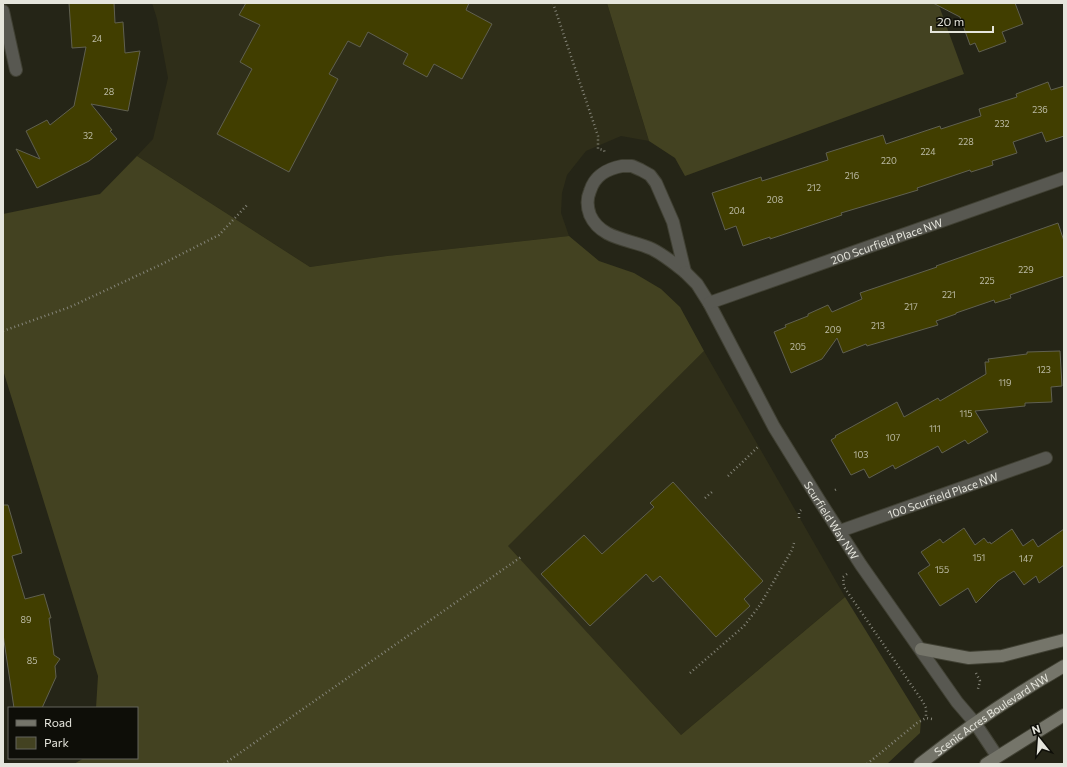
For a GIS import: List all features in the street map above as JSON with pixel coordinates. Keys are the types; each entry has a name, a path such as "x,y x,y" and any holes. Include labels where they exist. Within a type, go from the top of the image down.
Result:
{"street":[{"path":"3,11 16,70"},
{"name":"Scurfield Way NW","path":"685,272 673,222 656,183 650,176 642,170 632,166 612,168 599,176 590,189 588,204 593,221 599,228 610,235 638,243 654,250 685,272 697,284 774,427 819,500 861,565 957,702 975,723 997,756"},
{"name":"200 Scurfield Place NW","path":"709,304 1064,178"},
{"name":"100 Scurfield Place NW","path":"840,531 1046,458"},
{"path":"921,649 969,658 1002,656 1064,640"},
{"name":"Scenic Acres Boulevard NW","path":"920,764 949,741 1001,705 1064,666"},
{"path":"986,764 1064,715"}],"path":[{"path":"553,3 598,136 598,149 604,150"},
{"path":"3,331 70,307 162,264 219,235 248,204"},
{"path":"728,476 759,446"},
{"path":"705,498 712,492"},
{"path":"799,518 802,510"},
{"path":"690,673 744,626 760,606 792,550 794,543"},
{"path":"224,764 521,557"},
{"path":"849,573 843,577 844,587 923,702 926,708 926,718"},
{"path":"972,668 980,681 978,689"},
{"path":"867,764 917,723 926,718 932,719"}],"shaded area":[{"path":"152,3 607,3 649,141 621,136 586,151 567,175 562,193 561,213 569,236 387,256 310,267 137,156 153,139 168,78 157,19"},
{"path":"704,351 845,597 681,735 507,546"}],"green space":[{"path":"607,3 938,3 964,74 685,176 675,158 649,141"},
{"path":"137,156 310,267 387,256 569,236 599,261 634,273 661,289 680,307 704,351 508,546 681,735 845,597 921,720 920,733 887,764 74,764 82,759 138,759 138,707 96,707 98,676 3,370 3,214 100,194"}],"building":[{"path":"69,3 114,3 115,23 123,22 125,53 140,51 128,111 91,104 112,130 110,131 117,139 89,161 37,188 16,149 40,159 26,131 47,120 50,125 74,106 86,47 72,48"},
{"path":"246,3 469,3 466,10 492,24 462,79 434,64 427,77 403,64 408,54 368,32 360,47 348,41 329,74 338,79 289,172 217,134 252,69 240,62 260,25 239,15"},
{"path":"933,3 1015,3 1023,24 1002,32 1006,42 979,52 975,43 970,45 960,17"},
{"path":"1048,82 1051,90 1064,86 1064,136 1046,142 1042,132 1013,142 1017,153 992,161 993,165 971,172 970,170 917,188 918,190 841,213 842,215 770,239 770,237 743,246 736,226 725,230 712,193 761,177 762,181 828,160 826,153 883,135 886,144 940,126 941,129 981,116 979,109 1017,97 1016,94"},
{"path":"1058,223 1064,241 1064,276 1010,295 1011,298 995,303 994,300 956,313 936,321 938,325 867,346 866,344 843,353 837,338 822,359 791,373 774,332 786,327 785,325 808,316 808,314 828,305 832,312 862,299 860,293"},
{"path":"1060,351 1062,386 1051,387 1052,402 1025,403 1025,406 975,411 988,432 968,444 965,440 942,453 938,446 895,469 893,465 869,478 864,469 851,475 831,440 836,437 835,436 897,402 904,417 938,398 940,401 986,374 985,362 989,362 988,359 1027,354 1027,352"},
{"path":"673,482 763,581 744,599 750,606 716,637 660,576 653,582 646,574 590,626 541,574 584,535 602,554 654,507 650,503"},
{"path":"3,505 8,505 22,553 12,556 25,599 44,594 51,618 49,618 54,655 60,659 55,666 56,677 42,707 14,707 3,634"},
{"path":"964,528 975,545 984,538 991,544 1012,529 1023,546 1033,539 1038,547 1064,529 1064,565 1039,583 1036,576 1024,585 1014,571 998,581 976,603 968,588 940,606 918,573 930,565 921,552 940,539 943,543"}]}
